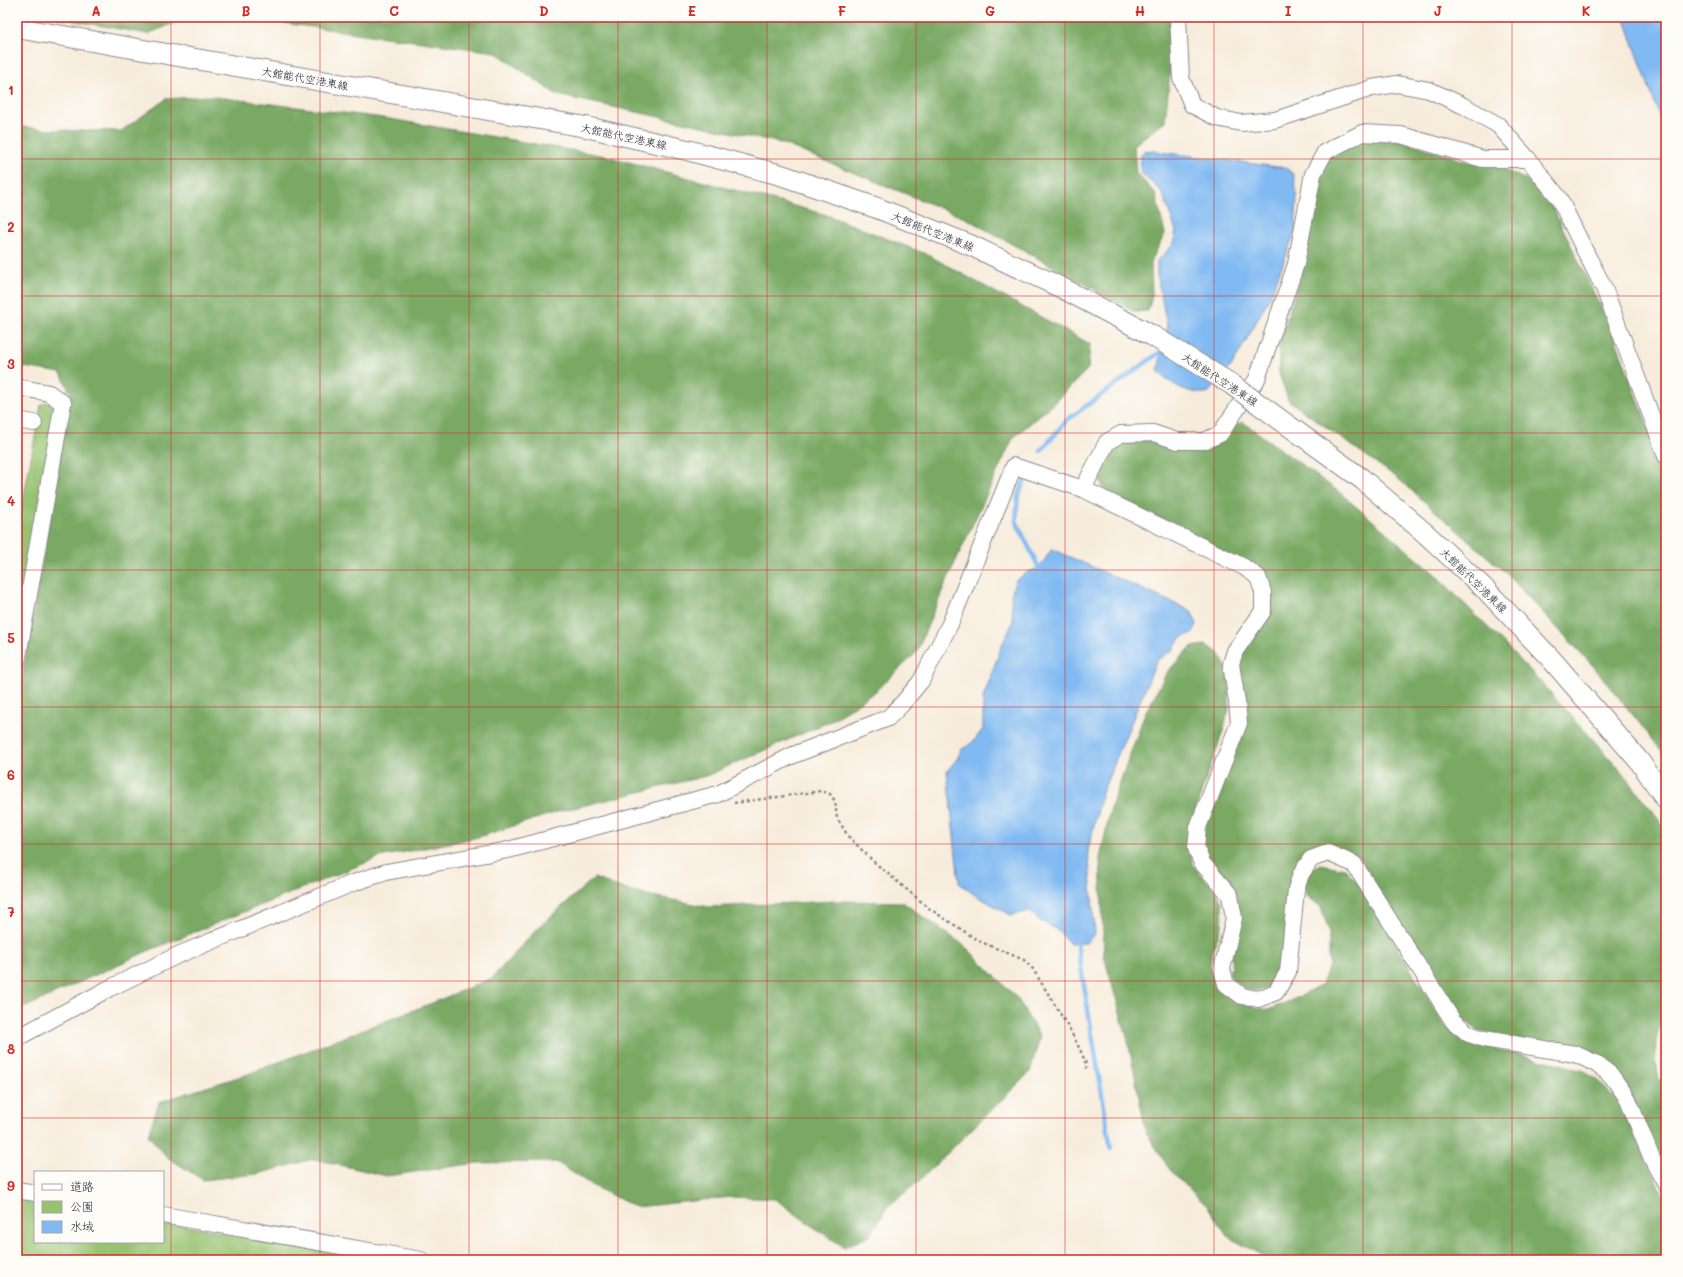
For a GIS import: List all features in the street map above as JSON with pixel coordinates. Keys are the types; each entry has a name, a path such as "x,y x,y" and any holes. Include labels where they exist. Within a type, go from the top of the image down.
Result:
{"main road":[{"name":"大館能代空港東線","path":"17,28 586,127 687,150 781,175 877,208 978,249 1062,288 1153,336 1231,384 1362,479 1426,534 1487,590 1552,660 1640,762 1666,799"}],"street":[{"path":"1178,17 1181,78 1192,105 1217,118 1241,123 1276,120 1372,88 1397,84 1429,90 1462,105 1498,125 1528,159 1559,198 1604,288 1666,456"},
{"path":"1083,489 1107,442 1121,434 1153,432 1177,441 1204,441 1220,434 1257,379 1296,264 1313,174 1325,152 1362,133 1401,135 1483,159 1528,159"},
{"path":"17,388 49,393 63,403 17,662"},
{"path":"17,420 34,423"},
{"path":"17,1038 108,989 178,955 353,883 386,872 508,850 718,794 791,756 888,718 902,704 921,680 950,624 1014,466 1083,489 1244,567 1258,577 1263,592 1263,611 1235,651 1230,664 1239,723 1198,827 1196,848 1202,863 1230,895 1234,918 1222,969 1226,984 1242,996 1258,999 1276,992 1288,972 1296,888 1301,874 1311,859 1328,853 1340,857 1354,864 1453,1021 1469,1034 1484,1039 1575,1054 1594,1063 1611,1075 1628,1099 1652,1158 1666,1185"},
{"path":"17,1190 34,1193"},
{"path":"164,1215 421,1260"}],"path":[{"path":"718,794 724,803 736,804 821,791 830,794 835,801 837,818 848,836 874,862 930,909 979,941 1024,960 1033,969 1080,1049 1087,1064 1086,1069"}],"green space":[{"path":"53,17 1170,17 1170,75 1165,121 1134,145 1136,173 1155,193 1165,233 1151,262 1152,296 1148,311 1135,312 965,218 781,143 557,95 495,52 246,18 184,19 148,34"},
{"path":"208,96 384,118 606,156 824,214 926,254 1090,344 1088,369 1055,402 1013,438 952,569 916,653 876,691 831,721 706,776 557,812 479,837 380,857 150,950 17,1011 17,708 71,395 61,373 17,366 17,126 50,130 121,131 166,99"},
{"path":"1398,139 1465,161 1500,168 1529,181 1553,208 1614,335 1666,475 1666,756 1594,667 1506,573 1396,477 1288,400 1279,373 1279,345 1306,257 1318,178 1331,155 1362,140"},
{"path":"47,402 53,406 53,419 17,628 17,532 41,405"},
{"path":"1243,422 1339,492 1435,574 1525,665 1619,768 1666,829 1666,1014 1657,1038 1656,1061 1659,1079 1666,1084 1666,1172 1596,1056 1477,1030 1460,1017 1357,855 1334,846 1313,848 1298,860 1293,878 1282,967 1270,988 1252,991 1247,990 1239,985 1229,975 1239,915 1205,856 1202,841 1207,820 1244,723 1237,666 1269,589 1106,493 1100,481 1102,463 1113,446 1131,440 1156,439 1207,445 1228,436 1235,425"},
{"path":"1206,645 1220,654 1229,675 1229,709 1222,734 1190,825 1190,848 1193,865 1216,891 1222,903 1222,926 1212,951 1210,966 1218,988 1236,1002 1268,1010 1299,997 1322,985 1329,965 1329,932 1321,907 1306,895 1304,885 1311,869 1320,864 1345,869 1358,882 1445,1026 1463,1041 1584,1070 1605,1087 1619,1103 1666,1202 1666,1260 1266,1260 1263,1256 1227,1236 1208,1207 1170,1170 1146,1132 1128,1041 1104,956 1100,858 1111,807 1144,716 1167,672 1191,647"},
{"path":"594,878 632,892 709,907 837,901 902,902 965,946 1017,998 1040,1037 1030,1072 917,1183 888,1206 870,1236 844,1247 775,1199 731,1197 636,1207 593,1186 556,1162 477,1163 387,1176 314,1159 257,1174 203,1180 167,1157 148,1135 159,1102 248,1074 432,1003 492,978 539,927"},
{"path":"17,1197 34,1200 34,1243 164,1243 164,1222 386,1260 17,1260"}],"water":[{"path":"1624,17 1666,17 1666,135"},
{"path":"1145,150 1286,168 1294,175 1297,197 1295,232 1271,295 1233,364 1207,394 1192,392 1180,388 1158,371 1167,325 1157,275 1157,261 1173,245 1176,231 1162,192 1142,174 1140,157"},
{"path":"1052,549 1191,611 1197,624 1193,633 1180,638 1173,650 1157,660 1102,793 1088,850 1095,934 1086,943 1070,944 1058,930 1041,921 1029,911 1011,915 975,895 959,883 947,771 957,759 962,749 973,742 983,729 983,698 1002,645 1013,622 1011,595 1015,581 1028,572 1039,568"}],"waterway":[{"path":"1041,451 1067,420 1163,350"},
{"path":"1026,476 1018,497 1016,521 1039,568"},
{"path":"1077,943 1111,1149"}]}
